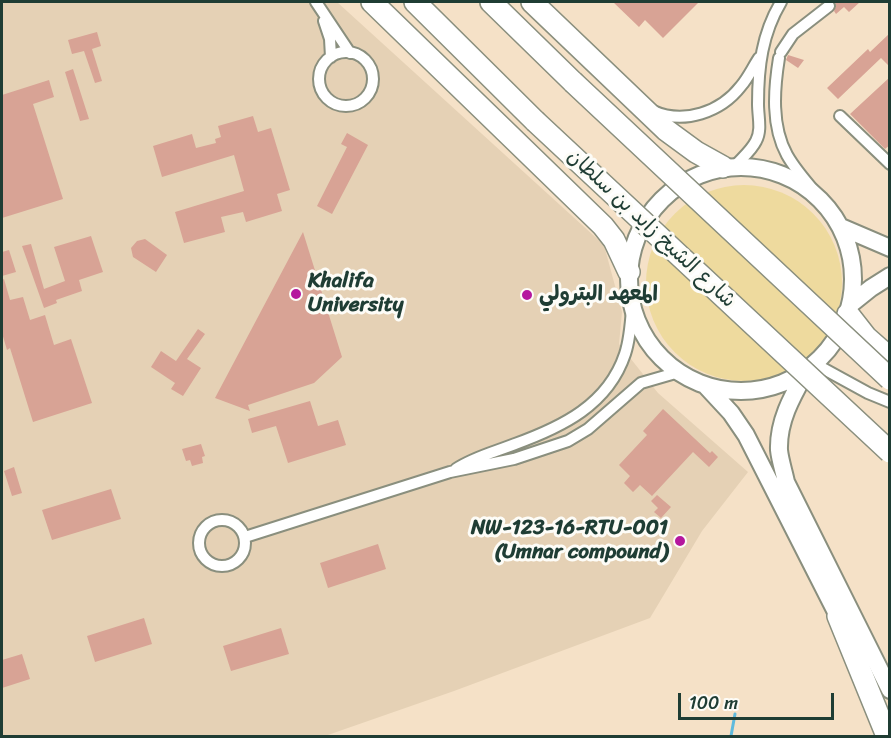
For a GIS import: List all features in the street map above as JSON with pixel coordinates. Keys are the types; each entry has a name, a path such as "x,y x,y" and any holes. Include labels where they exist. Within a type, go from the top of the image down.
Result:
{"highway":[{"path":"372,2 603,226 614,240 629,273"},
{"name":"شارع الشيخ زايد بن سلطان","path":"415,2 535,121 890,452"},
{"path":"491,2 573,82 890,379"},
{"path":"532,2 677,139 729,167"},
{"path":"850,309 866,337 890,358"},
{"path":"838,616 890,718"},
{"path":"838,616 887,736"}],"main road":[{"path":"811,367 784,383 758,390 731,391 705,385 679,372 658,354 648,341 633,308 629,273 636,240 643,224 657,203 676,186 699,174 729,167 766,169 796,180 821,199 841,227 852,261 854,278 850,309 835,341 811,367 790,401 782,424 779,450 786,482 890,690"},
{"path":"841,227 890,248"},
{"path":"850,309 871,288 890,276"},
{"path":"705,385 746,435 838,616"}],"street":[{"path":"729,167 756,141 760,130 758,107 760,55 767,29 781,2"},
{"path":"318,4 350,53"},
{"path":"318,4 330,39 331,57"},
{"path":"821,199 795,168 781,140 775,104 775,81 780,55 793,34 829,6"},
{"path":"350,53 363,59 371,70 372,77 370,91 366,97 352,105 344,106 332,102 321,90 320,71 331,57 350,53"},
{"path":"622,89 645,107 662,115 676,117 696,115 716,108 729,99 742,85 760,55"},
{"path":"840,116 890,164"},
{"path":"450,472 478,457 533,438 571,420 592,404 609,386 618,370 625,353 633,308"},
{"path":"811,367 890,402"},
{"path":"245,537 450,472 514,459 568,441 588,429 642,383 679,372"},
{"path":"216,520 232,521 245,537 243,554 229,565 215,565 201,551 200,537 203,530 216,520"}],"shaded area":[{"path":"2,2 337,2 604,245 622,312 619,344 658,393 748,472 702,531 650,618 325,736 2,736"}],"sand":[{"path":"744,185 781,192 806,207 820,221 835,246 842,283 835,320 820,345 806,359 781,374 744,381 707,374 682,359 668,345 653,320 646,283 653,246 668,221 682,207 707,192"}],"building":[{"path":"613,2 699,2 663,38 645,20 639,27"},
{"path":"835,2 860,2 849,12 844,7 836,14"},
{"path":"97,32 101,46 92,49 102,81 95,83 84,51 72,54 68,40"},
{"path":"890,33 890,67 881,58 838,99 827,88 868,49 870,52"},
{"path":"788,55 804,60 798,68 786,60"},
{"path":"73,69 89,119 80,121 65,72"},
{"path":"890,77 890,145 885,149 850,114"},
{"path":"49,80 54,97 33,104 63,199 2,218 2,95"},
{"path":"253,116 258,132 271,128 290,190 277,194 282,211 246,222 243,212 221,217 225,232 184,243 175,212 244,191 234,155 162,177 153,146 192,134 196,148 216,143 215,139 221,137 218,126"},
{"path":"347,133 368,145 332,214 317,206 347,147 341,144"},
{"name":"Khalifa University","path":"303,232 342,357 314,383 248,405 250,411 215,398"},
{"path":"91,236 103,272 79,280 82,291 56,300 57,303 44,308 22,246 31,244 44,289 65,281 54,247"},
{"path":"145,239 167,255 156,272 133,257 131,248 137,241"},
{"path":"9,250 16,272 2,276 2,252"},
{"path":"4,279 10,300 23,297 30,320 45,315 54,345 71,339 92,403 33,422 10,348 7,350 2,333 2,280"},
{"path":"198,329 205,334 187,359 201,368 183,396 171,389 175,383 151,367 161,351 176,361"},
{"path":"310,401 318,426 338,420 346,445 288,463 276,426 252,433 248,419"},
{"path":"663,409 710,453 712,451 718,457 709,467 693,452 652,496 640,485 633,492 624,483 630,476 619,465 647,435 643,431"},
{"path":"201,444 205,456 202,457 203,463 192,466 190,460 186,461 182,449"},
{"path":"14,467 22,493 12,496 4,471"},
{"path":"111,489 121,519 52,540 42,510"},
{"path":"657,495 671,507 661,518 654,512 658,508 651,501"},
{"path":"378,544 386,569 328,588 320,563"},
{"path":"144,618 152,644 95,662 87,636"},
{"path":"281,628 289,654 231,671 223,646"},
{"path":"22,654 30,679 2,688 2,660"}],"waterway":[{"path":"731,736 735,714"}],"place":[{"name":"Khalifa University","path":"296,294"},
{"name":"المعهد البترولي","path":"527,295"},
{"name":"NW-123-16-RTU-001 (Umnar compound)","path":"680,541"}]}
